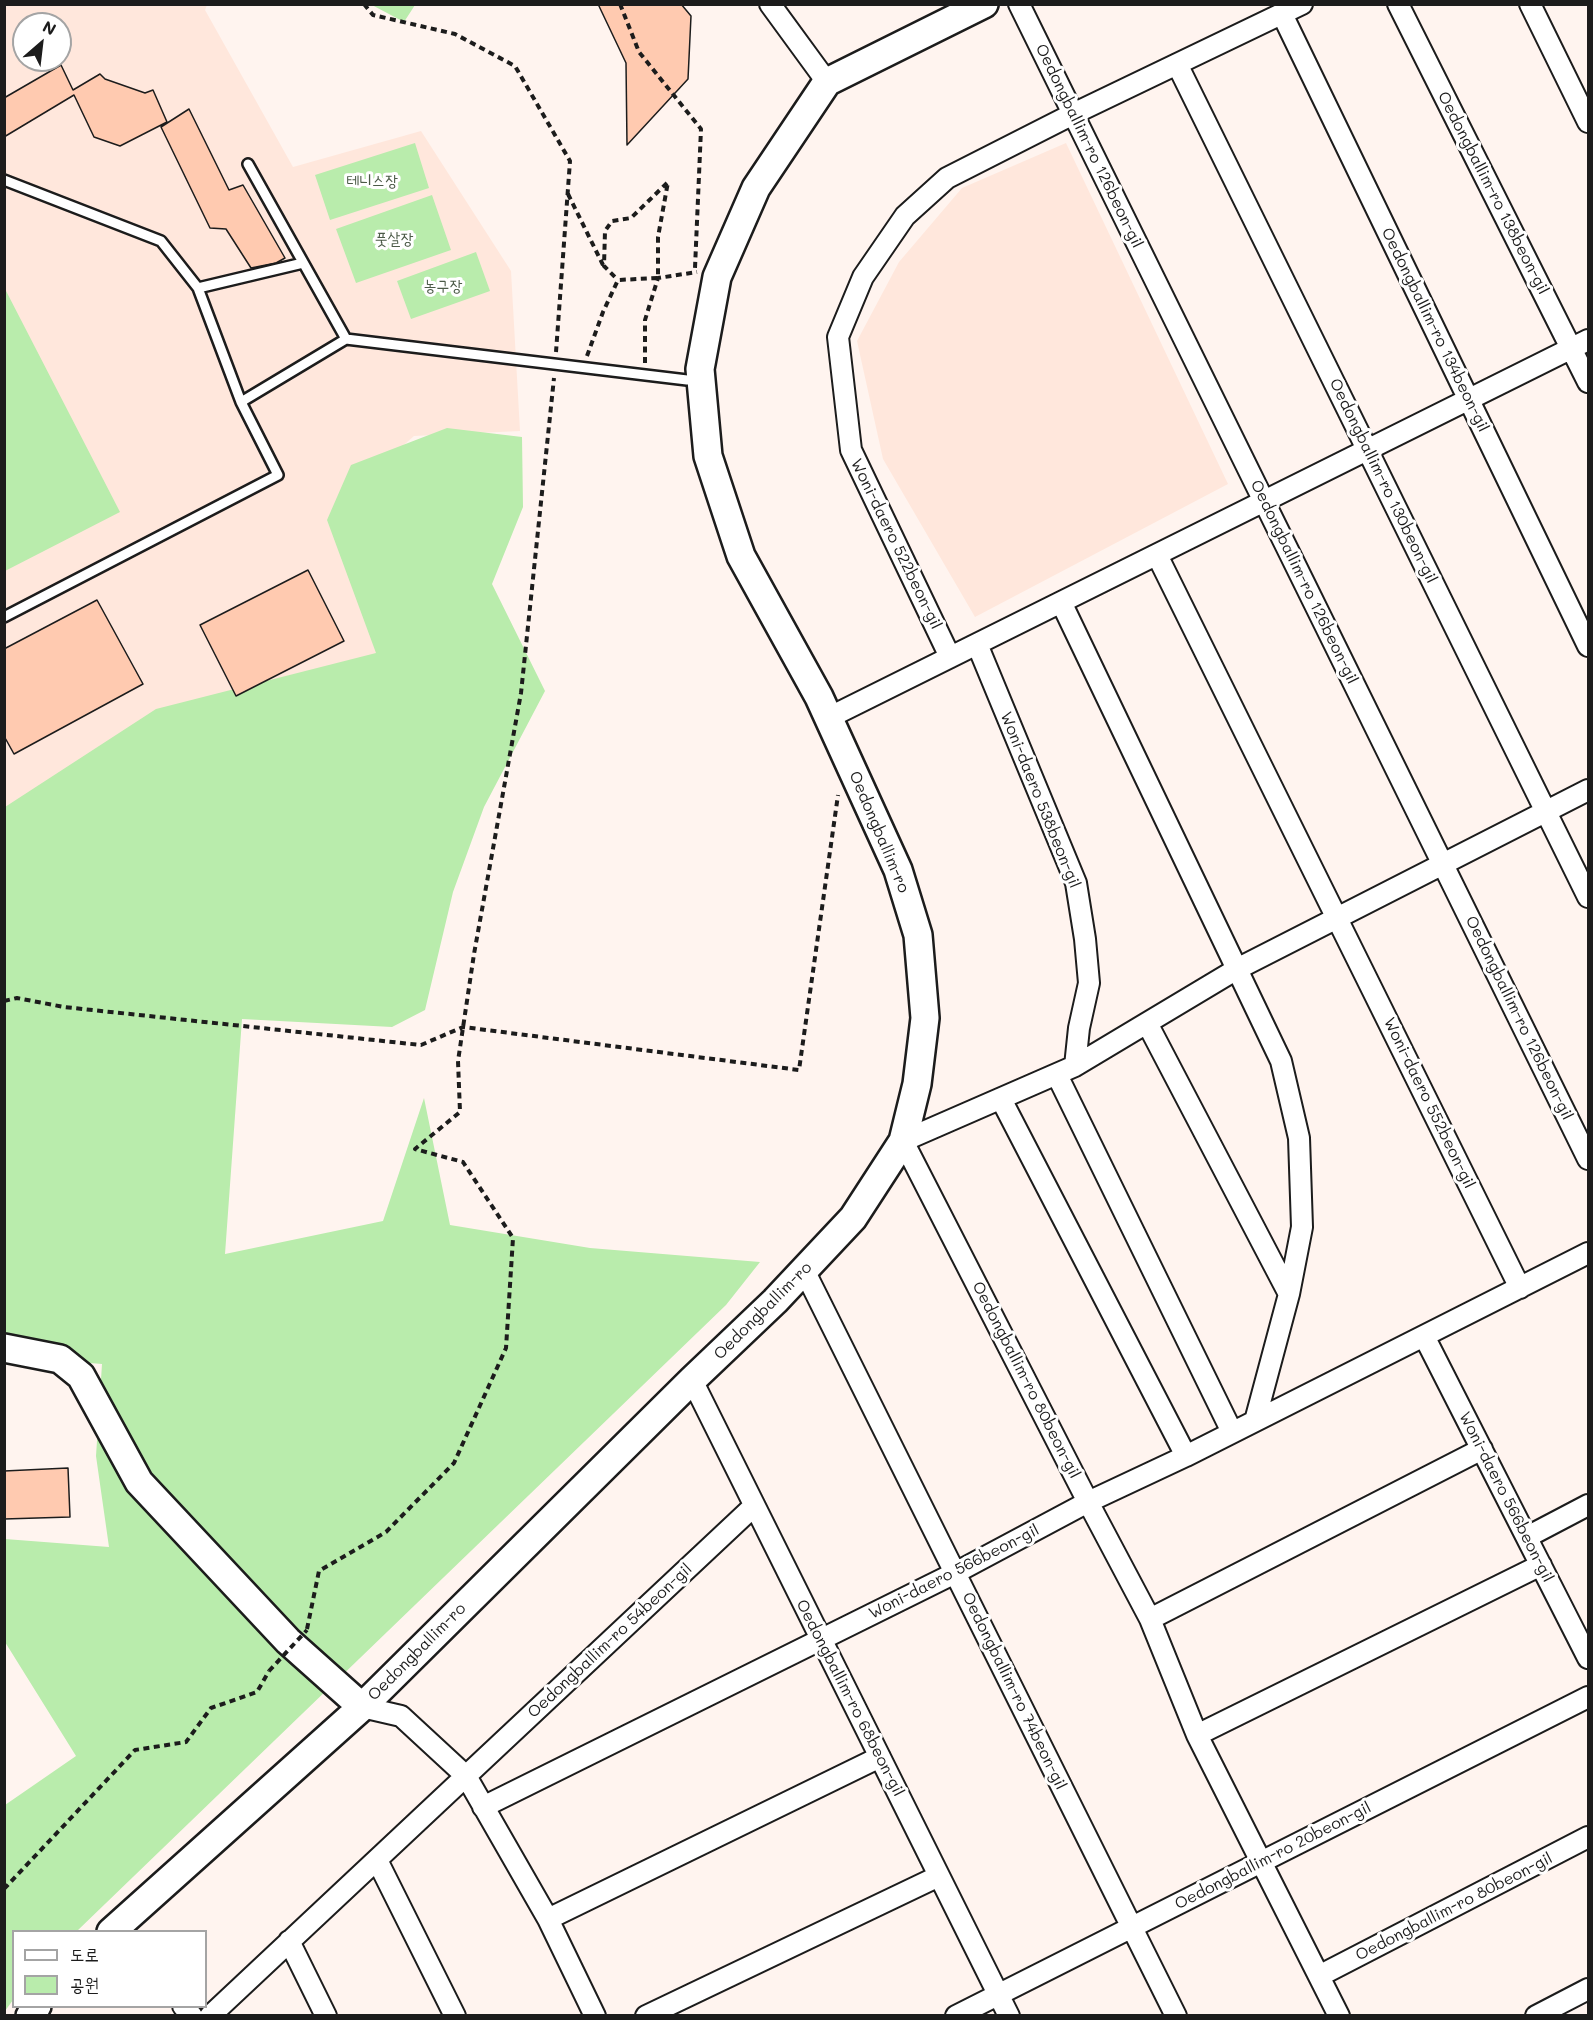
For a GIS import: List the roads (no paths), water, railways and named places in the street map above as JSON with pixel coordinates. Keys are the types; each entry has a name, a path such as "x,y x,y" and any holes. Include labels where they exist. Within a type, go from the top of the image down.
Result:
{"main road":[{"path":"826,82 984,4"},
{"name":"Oedongballim-ro","path":"113,1930 362,1707 692,1380 775,1301 853,1218 903,1141 917,1084 924,1018 918,935 898,870 828,718 741,556 708,456 700,369 717,277 721,267 756,188 826,82"},
{"name":"Oedongballim-ro","path":"4,1348 60,1359 81,1376 139,1482 288,1641 362,1707"}],"street":[{"path":"770,4 826,82"},
{"name":"Oedongballim-ro 126beon-gil","path":"1019,4 1588,1159"},
{"name":"Woni-daero 522beon-gil","path":"950,657 851,450 838,337 863,277 904,216 946,178 1302,4"},
{"name":"Oedongballim-ro 138beon-gil","path":"1398,4 1580,345 1588,382"},
{"path":"1530,4 1588,122"},
{"name":"Oedongballim-ro 134beon-gil","path":"1282,14 1588,646"},
{"name":"Oedongballim-ro 130beon-gil","path":"1177,64 1588,897"},
{"path":"828,718 1580,345"},
{"path":"1157,555 1337,918"},
{"path":"1061,602 1281,1061 1299,1138 1302,1227 1289,1294 1255,1420"},
{"name":"Woni-daero 538beon-gil","path":"977,644 1076,883 1089,983 1079,1028 1066,1070"},
{"path":"903,1141 1066,1070 1237,969 1588,790"},
{"name":"Woni-daero 552beon-gil","path":"1337,918 1520,1288"},
{"path":"1146,1023 1289,1294"},
{"path":"1066,1070 1232,1432"},
{"path":"1001,1099 1186,1456"},
{"name":"Oedongballim-ro 80beon-gil","path":"903,1141 1150,1619 1197,1736 1339,2016"},
{"name":"Woni-daero 566beon-gil","path":"483,1808 955,1573 1088,1502 1186,1456 1588,1253"},
{"name":"Oedongballim-ro 74beon-gil","path":"804,1270 1176,2016"},
{"name":"Woni-daero 566beon-gil","path":"1424,1336 1588,1658"},
{"name":"Oedongballim-ro 68beon-gil","path":"692,1380 1009,2016"},
{"path":"1150,1619 1482,1449"},
{"path":"1527,1537 1588,1505"},
{"name":"Oedongballim-ro 54beon-gil","path":"210,2016 754,1506"},
{"path":"1197,1736 1541,1565"},
{"name":"Oedongballim-ro 20beon-gil","path":"956,2016 1588,1697"},
{"path":"362,1707 401,1716 466,1776 548,1919 595,2016"},
{"path":"548,1919 880,1757"},
{"name":"Oedongballim-ro 80beon-gil","path":"1319,1976 1588,1837"},
{"path":"377,1860 454,2016"},
{"path":"646,2016 939,1875"},
{"path":"289,1941 326,2016"},
{"path":"1536,2016 1588,1989"}],"lane":[{"path":"248,164 346,339"},
{"path":"4,180 162,241 198,288 242,402 278,475 4,617"},
{"path":"198,288 303,263"},
{"path":"242,402 346,339 687,380"}],"park label":[{"name":"테니스장","path":"372,181"},
{"name":"풋살장","path":"394,239"},
{"name":"농구장","path":"443,286"}]}
